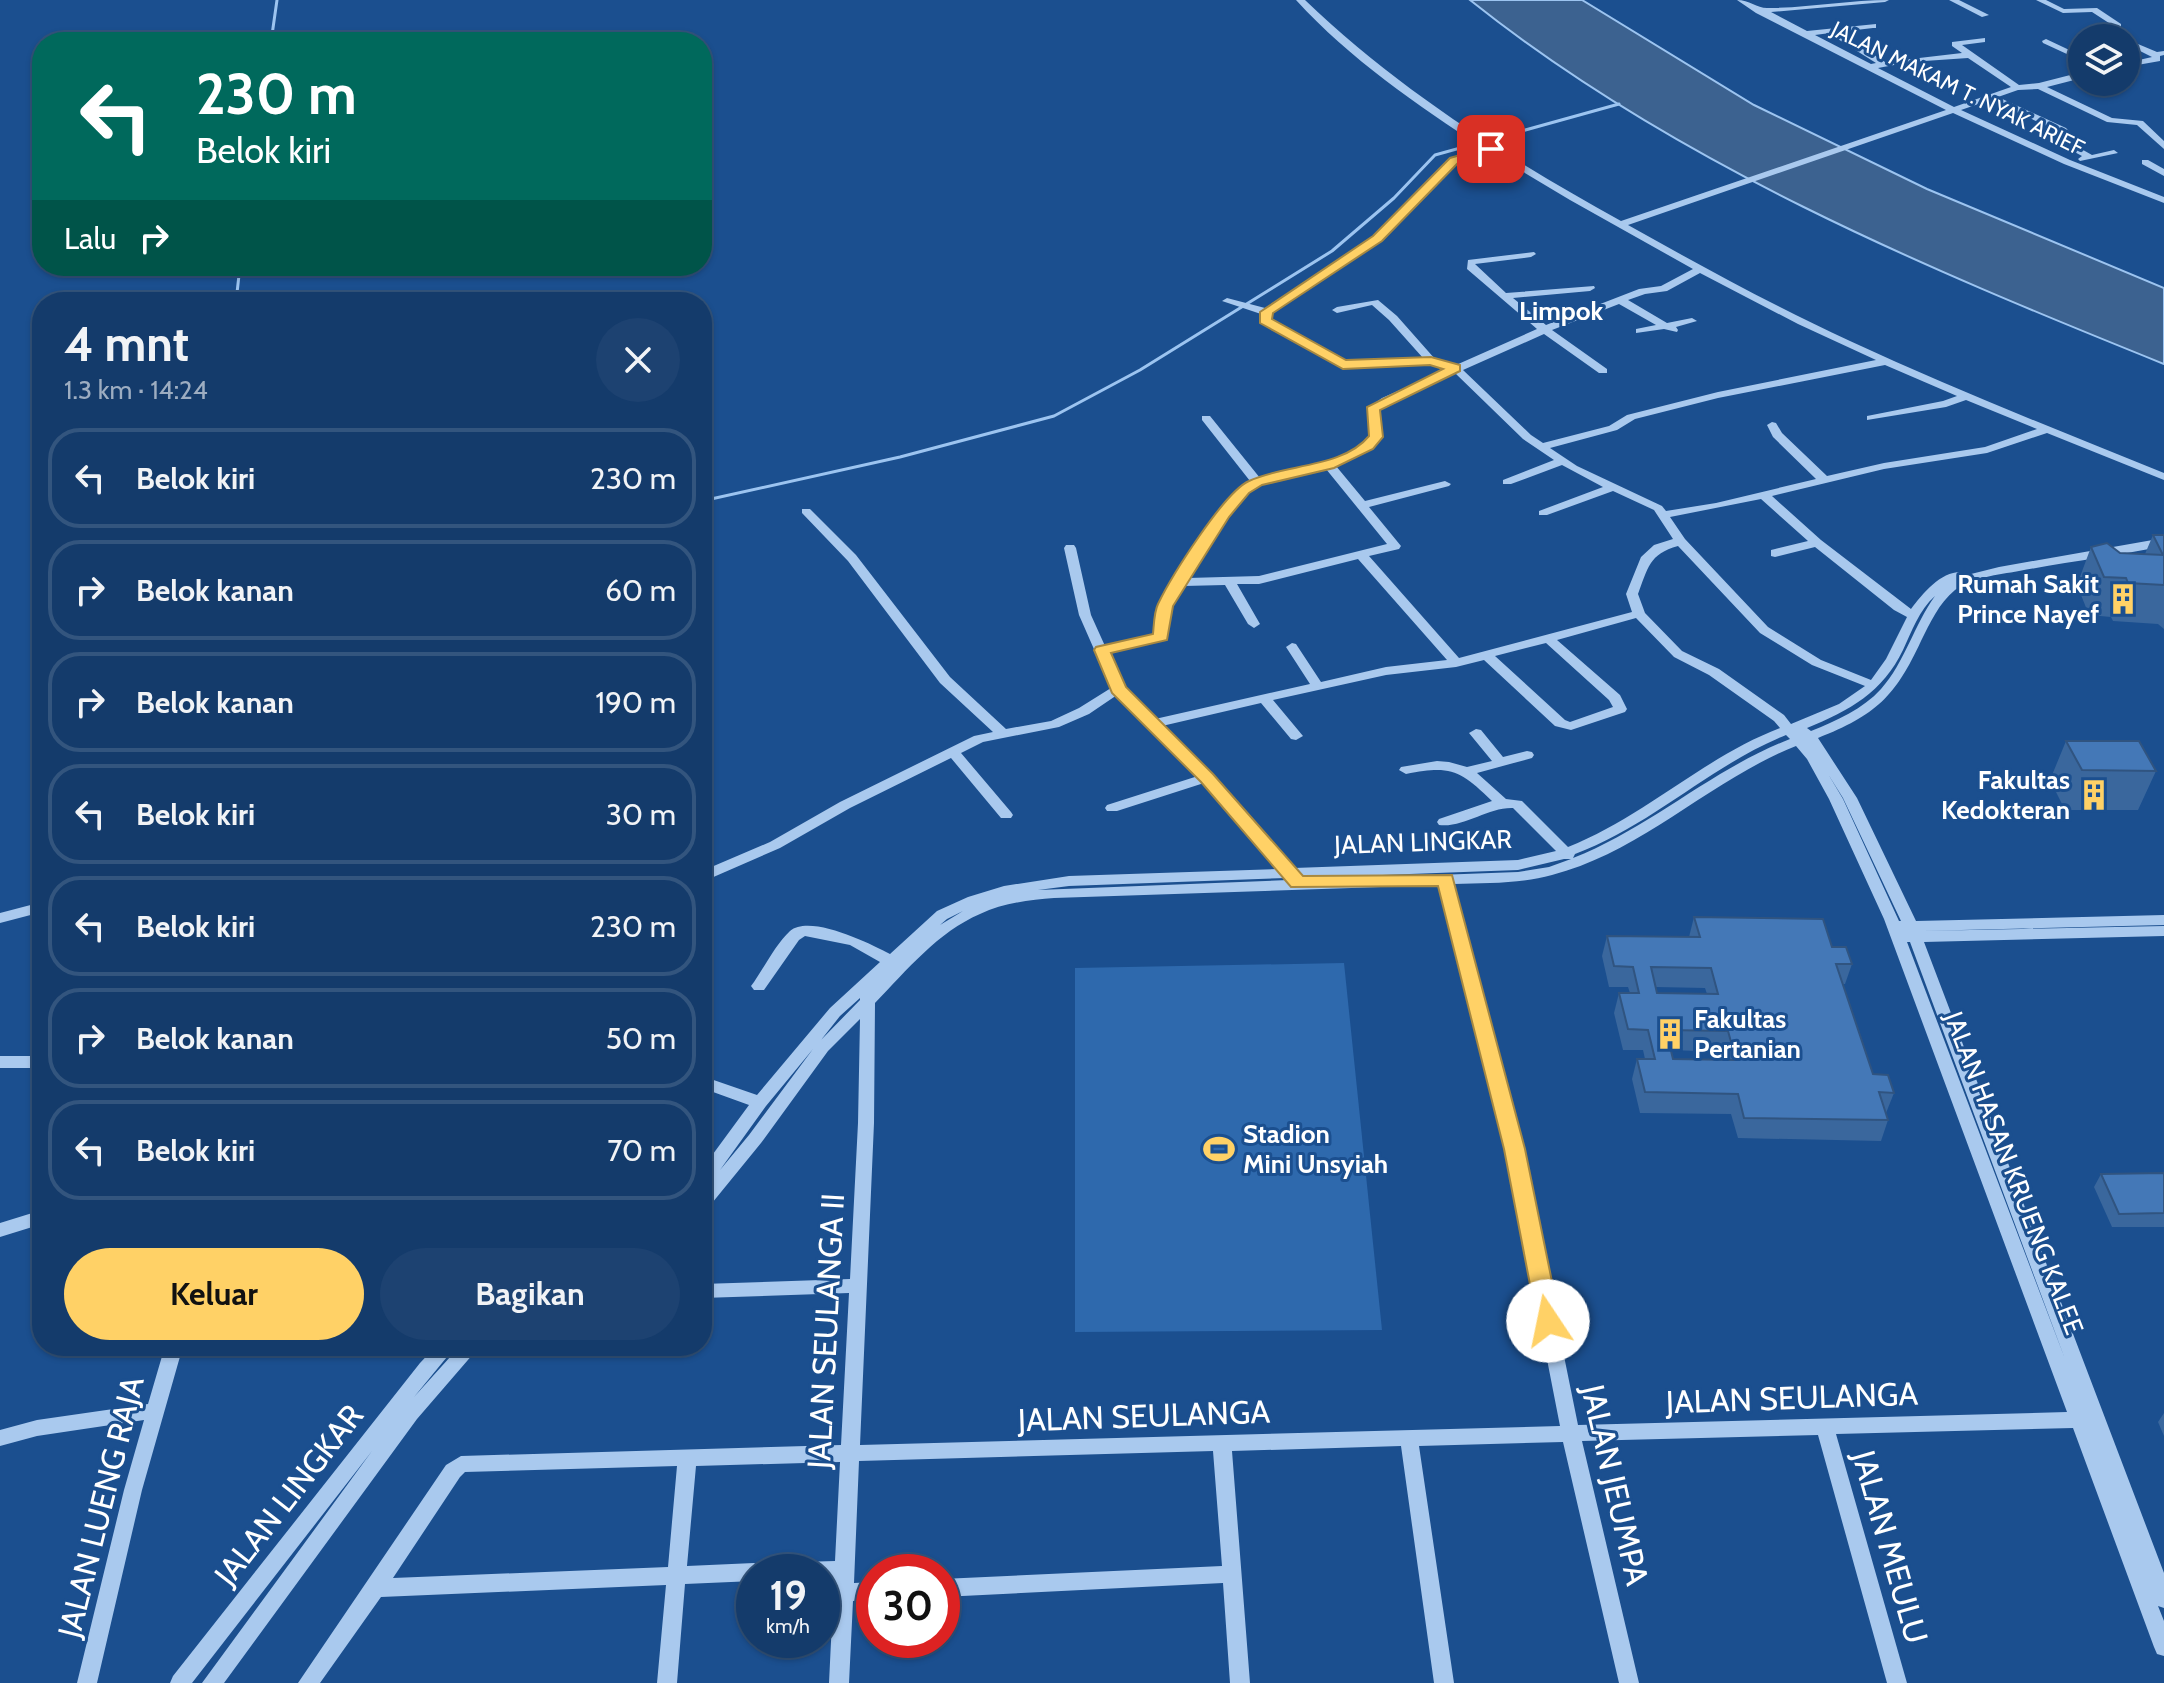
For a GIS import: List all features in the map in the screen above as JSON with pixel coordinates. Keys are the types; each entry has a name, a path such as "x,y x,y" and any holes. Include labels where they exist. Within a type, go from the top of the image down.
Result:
{"street":[{"path":"1300,0 1357,52 1465,134 1699,270 1802,322 2164,477"},
{"name":"JALAN MAKAM T. NYAK ARIEF","path":"1741,0 1953,110 2067,162 2164,200"},
{"path":"1759,11 1885,0"},
{"path":"1953,0 1985,15"},
{"path":"2040,0 2063,11 2094,10 2115,24"},
{"path":"1804,34 1873,26"},
{"path":"1833,32 1883,64"},
{"path":"1982,40 1955,44 2017,88"},
{"path":"2046,41 2068,52"},
{"path":"1870,67 1970,55"},
{"path":"2156,56 2164,68"},
{"path":"1620,225 2017,88 2068,79"},
{"path":"2039,86 2110,120 2140,123 2164,146"},
{"path":"1990,97 2063,130 2070,137 2072,147 2090,157"},
{"path":"1227,301 1264,311 1378,239 1454,160 1488,148"},
{"path":"2067,162 2114,153"},
{"path":"2145,162 2164,173"},
{"path":"1531,254 1471,262 1470,267 1503,296 1603,371"},
{"path":"1102,650 1161,637 1165,606 1240,492 1257,482 1329,465 1374,441 1372,410 1375,407 1455,368 1643,291 1663,289 1699,270"},
{"path":"1503,296 1590,288"},
{"path":"1622,301 1671,328"},
{"path":"1337,310 1374,302 1393,318 1431,361"},
{"path":"1264,311 1265,320 1343,364 1431,361 1455,368 1540,447 1610,488 1648,502 1663,515 1679,540 1778,641 1849,679 1874,685"},
{"path":"1640,331 1671,328 1692,321"},
{"path":"1540,447 1613,428 1631,417 1890,361"},
{"path":"1871,418 1946,404 1968,395"},
{"path":"1206,418 1257,482"},
{"path":"1772,425 1777,435 1824,480"},
{"path":"1663,515 1884,466 1987,450 2048,429"},
{"path":"1507,482 1563,461"},
{"path":"1181,582 1259,580 1395,546 1329,465"},
{"path":"1363,505 1445,484"},
{"path":"1543,513 1610,488"},
{"path":"1763,494 1817,543 1898,607 1914,616"},
{"path":"806,511 852,558 945,680 1003,734"},
{"name":"JALAN LINGKAR","path":"712,1168 760,1102 835,1012 867,990 890,961 942,915 997,891 1069,881 1294,878 1518,865 1568,855 1747,747 1799,733 1851,702 1874,685 1932,589 1960,575 2164,535"},
{"path":"1155,723 1386,671 1456,663 1639,614 1632,594 1645,560 1652,551 1679,540"},
{"path":"712,1191 867,990 949,925 975,910 997,902 1054,893 1294,878 1446,880 1518,877 1566,868 1606,848 1799,733 1859,713 1885,693 1905,665 1935,605 1956,585 1994,572 2164,542"},
{"path":"1775,553 1817,543"},
{"path":"1070,548 1085,615 1118,689 1207,778 1294,878"},
{"path":"1361,555 1456,663"},
{"path":"1230,583 1254,624"},
{"name":"JALAN HASAN KRUENG KALEE","path":"1639,614 1678,654 1714,672 1799,733 1904,931 2088,1419 2164,1647"},
{"path":"1486,655 1556,721 1566,726 1620,709 1615,698 1548,638"},
{"path":"1292,647 1317,685"},
{"path":"712,873 775,845 845,805 986,737 1054,724 1084,711 1118,689"},
{"path":"1263,697 1296,736"},
{"path":"1476,733 1500,762"},
{"path":"953,752 1006,815"},
{"path":"1406,770 1438,763 1470,771 1527,755"},
{"path":"1470,771 1502,803"},
{"path":"1112,808 1207,778"},
{"path":"1444,822 1502,803 1517,804 1568,855"},
{"name":"JALAN JEUMPA","path":"1446,880 1514,1149 1571,1435 1629,1683"},
{"path":"0,918 32,910"},
{"path":"1904,931 2164,920"},
{"path":"759,986 794,936 803,930 854,941 890,961"},
{"path":"1904,931 2164,931"},
{"name":"JALAN SEULANGA II","path":"839,1683 859,1286 867,990"},
{"path":"0,1062 32,1062"},
{"path":"712,1085 760,1102"},
{"path":"0,1230 32,1220"},
{"path":"712,1291 859,1286"},
{"name":"JALAN LUENG RAJA","path":"87,1683 154,1411 171,1356"},
{"name":"JALAN LINGKAR","path":"180,1683 437,1356"},
{"path":"212,1683 411,1413 462,1356"},
{"path":"0,1438 37,1428 154,1411"},
{"name":"JALAN HASAN KRUENG KALEE","path":"2088,1419 2164,1599"},
{"name":"JALAN SEULANGA","path":"308,1683 376,1588 453,1471 461,1464 2088,1419"},
{"name":"JALAN MEULU","path":"1825,1427 1897,1683"},
{"path":"1409,1440 1444,1683"},
{"path":"1222,1444 1240,1683"},
{"path":"667,1683 687,1457"},
{"path":"840,1570 845,1570"},
{"path":"376,1588 736,1573"},
{"path":"960,1587 1233,1574"},
{"path":"843,1593 856,1592"}],"shaded area":[{"path":"1470,0 1582,0 1754,105 1927,189 2164,288 2164,364 1983,289 1803,207 1631,112 1549,58"},
{"name":"Stadion Mini Unsyiah","path":"1344,963 1382,1330 1075,1332 1075,968"}],"building":[{"path":"2153,535 2164,535 2164,585 2128,583 2126,578 2104,577 2091,547 2107,543 2120,553 2163,555"},
{"path":"2066,741 2139,741 2156,771 2082,770"},
{"name":"Fakultas Pertanian","path":"1694,917 1823,919 1832,947 1846,947 1852,964 1836,964 1873,1074 1888,1075 1894,1093 1879,1092 1888,1120 1744,1118 1738,1094 1645,1092 1637,1059 1655,1059 1648,1030 1628,1029 1619,993 1639,993 1633,967 1614,966 1607,936 1700,937","holes":["1651,967 1711,968 1718,994 1657,993","1666,1030 1728,1031 1736,1060 1673,1059"]},
{"path":"2164,1173 2164,1213 2119,1214 2101,1174"}],"waterway":[{"path":"272,32 277,0"},
{"path":"712,499 900,457 1054,416 1140,370 1332,251 1394,198 1435,155 1619,104"},
{"path":"237,292 239,276"}],"place":[{"name":"Rumah Sakit Prince Nayef","path":"2123,599"},
{"name":"Fakultas Kedokteran","path":"2094,795"},
{"name":"Fakultas Pertanian","path":"1670,1034"},
{"name":"Stadion Mini Unsyiah","path":"1219,1149"}],"district":[{"name":"Limpok","path":"1561,311"}],"route":[{"path":"1491,149 1454,160 1378,239 1266,312 1265,320 1343,364 1431,361 1455,368 1375,407 1372,410 1376,437 1368,446 1329,465 1274,477 1243,490 1222,515 1165,606 1161,637 1102,650 1118,689 1207,778 1298,883 1446,880 1514,1149 1548,1321"}]}
